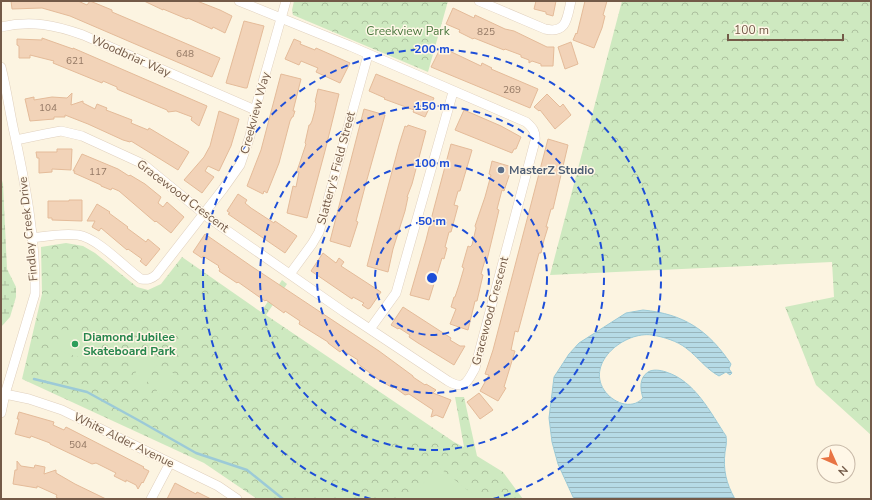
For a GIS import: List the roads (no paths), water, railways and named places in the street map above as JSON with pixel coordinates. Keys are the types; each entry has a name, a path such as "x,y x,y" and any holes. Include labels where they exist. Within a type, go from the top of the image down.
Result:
{"street":[{"name":"Gracewood Crescent","path":"16,140 61,132 82,136 143,164 204,214 290,274 454,384 459,386 464,385 469,380 475,368 536,134 526,122 239,1"},
{"name":"Creekview Way","path":"32,238 61,234 80,235 100,246 134,274 147,280 152,279 204,214 240,165 250,136 255,110 286,1"},
{"path":"479,1 545,29 552,30 558,30 566,22 571,1"},
{"name":"Woodbriar Way","path":"1,27 27,24 48,25 65,29 83,35 255,110"},
{"name":"Slattery's Field Street","path":"290,274 319,232 368,55"},
{"name":"Findlay Creek Drive","path":"1,67 16,140 32,238 35,294 5,394 1,413"},
{"path":"370,329 396,293 453,92"},
{"name":"White Alder Avenue","path":"5,394 29,399 62,410 218,486 237,499"},
{"path":"151,499 170,463"}],"water":[{"path":"643,310 671,315 694,326 704,333 731,364 729,369 732,373 730,375 726,372 719,376 679,343 657,336 641,335 620,343 611,350 604,359 600,369 600,379 604,390 617,401 633,404 643,398 641,391 642,380 645,374 652,370 666,372 685,382 701,398 726,436 724,459 725,471 727,482 735,499 574,499 558,464 552,442 549,418 554,377 569,354 579,343 626,313"}],"waterway":[{"path":"34,379 87,392 196,453 247,470 283,499"}],"place":[{"name":"MasterZ Studio","path":"501,170"},
{"name":"Diamond Jubilee Skateboard Park","path":"75,344"}],"park label":[{"name":"Creekview Park","path":"408,31"}]}
